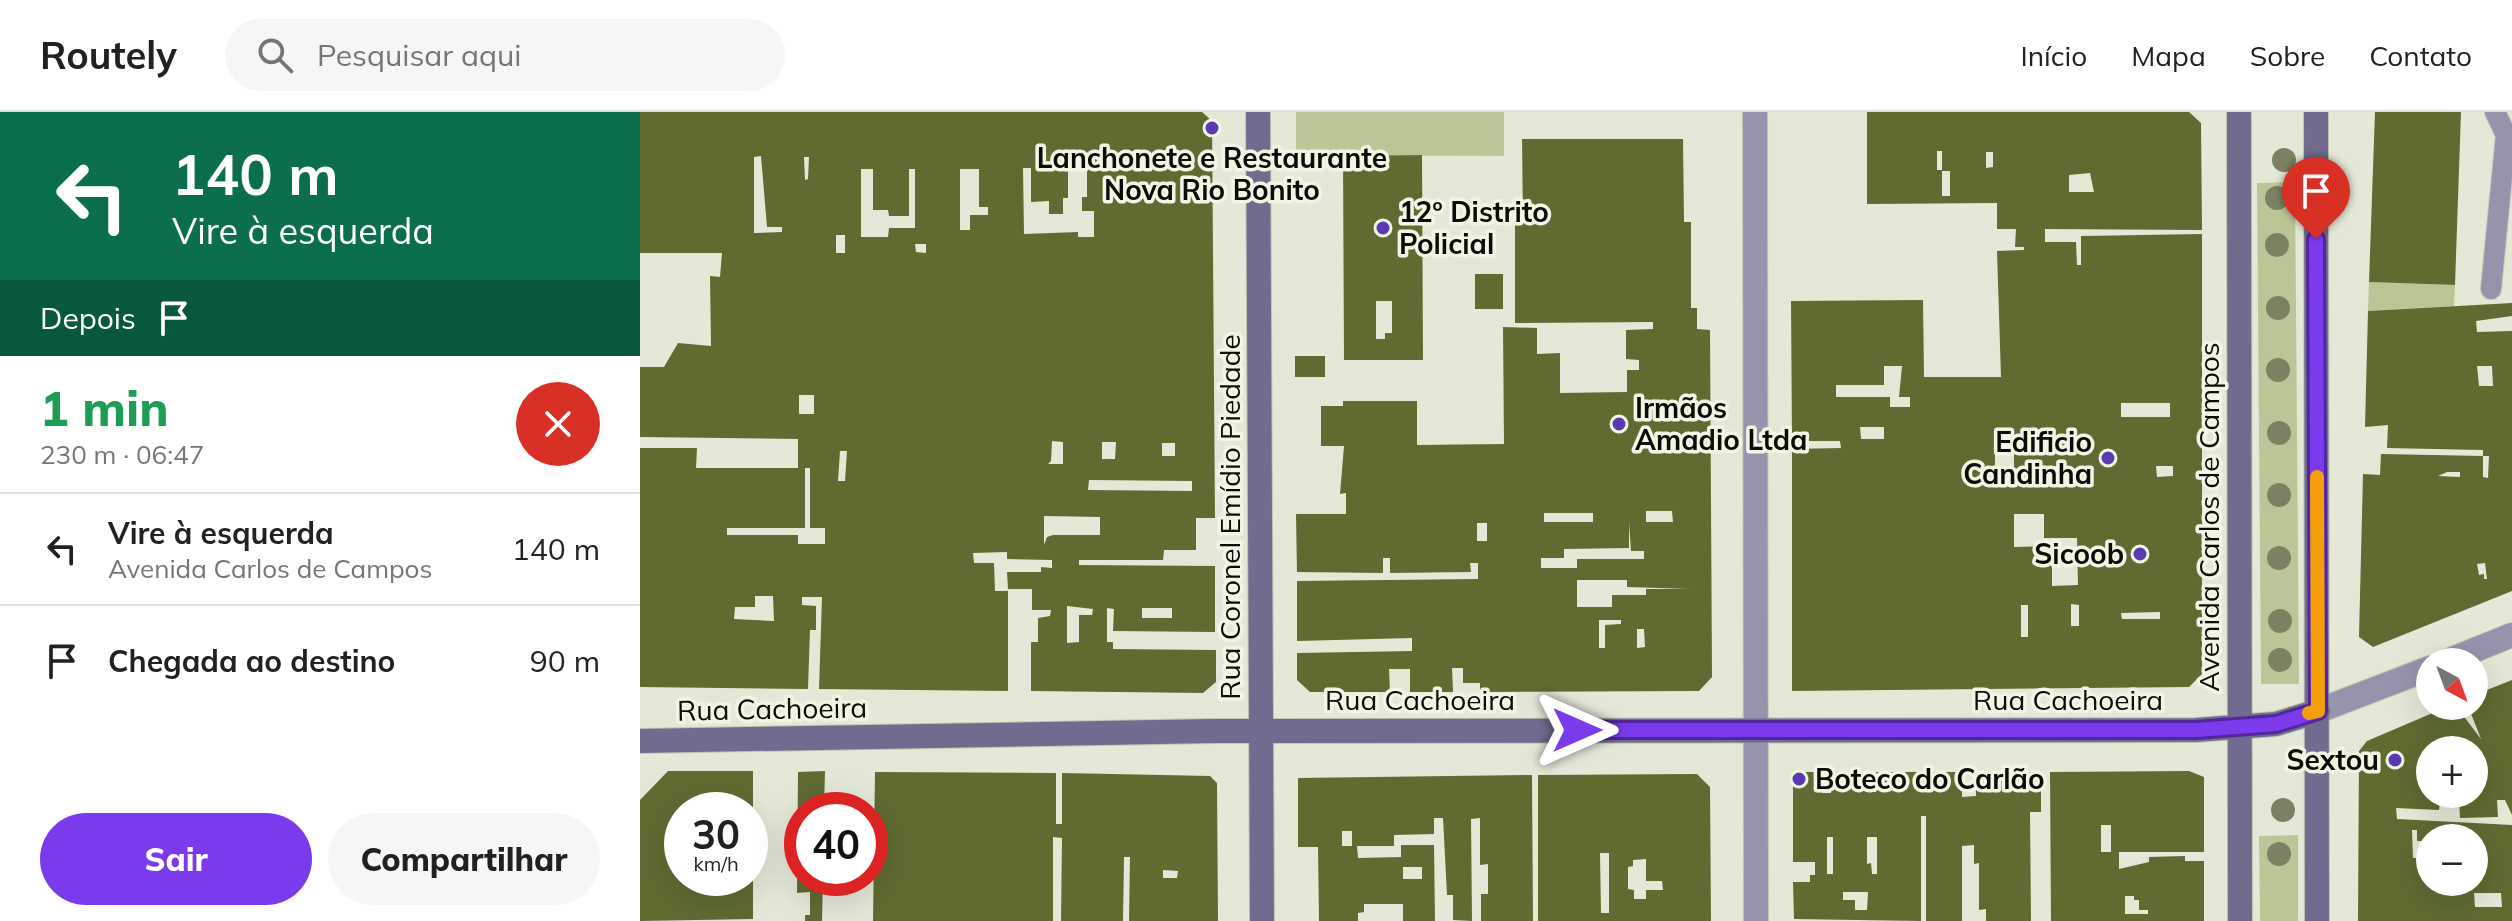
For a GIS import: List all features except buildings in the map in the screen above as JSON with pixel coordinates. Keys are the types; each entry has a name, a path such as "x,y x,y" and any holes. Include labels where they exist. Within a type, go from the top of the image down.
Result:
{"street":[{"name":"Rua Coronel Emídio Piedade","path":"1258,112 1262,921"},
{"path":"1755,112 1756,921"},
{"name":"Avenida Carlos de Campos","path":"2239,112 2240,921"},
{"path":"2316,112 2317,921"},
{"path":"2480,648 2512,635"},
{"name":"Rua Cachoeira","path":"640,741 1261,730 2240,729 2276,724 2318,711 2416,673"}],"lane":[{"path":"2491,289 2509,133 2495,112"}],"green space":[{"path":"1296,112 1504,112 1504,156 1296,155"},
{"path":"2295,182 2299,684 2261,684 2257,183"},
{"path":"2369,282 2455,285 2454,306 2368,311"},
{"path":"2298,835 2298,921 2260,921 2259,836"}],"slow traffic":[{"path":"2309,713 2318,711 2317,477"}],"place":[{"name":"Lanchonete e Restaurante Nova Rio Bonito","path":"1212,128"},
{"name":"12º Distrito Policial","path":"1383,228"},
{"name":"Irmãos Amadio Ltda","path":"1619,424"},
{"name":"Edificio Candinha","path":"2108,458"},
{"name":"Sicoob","path":"2140,554"},
{"name":"Sextou","path":"2395,760"},
{"name":"Boteco do Carlão","path":"1799,779"}],"route":[{"path":"1577,730 2240,729 2276,724 2318,711 2316,239"}]}
